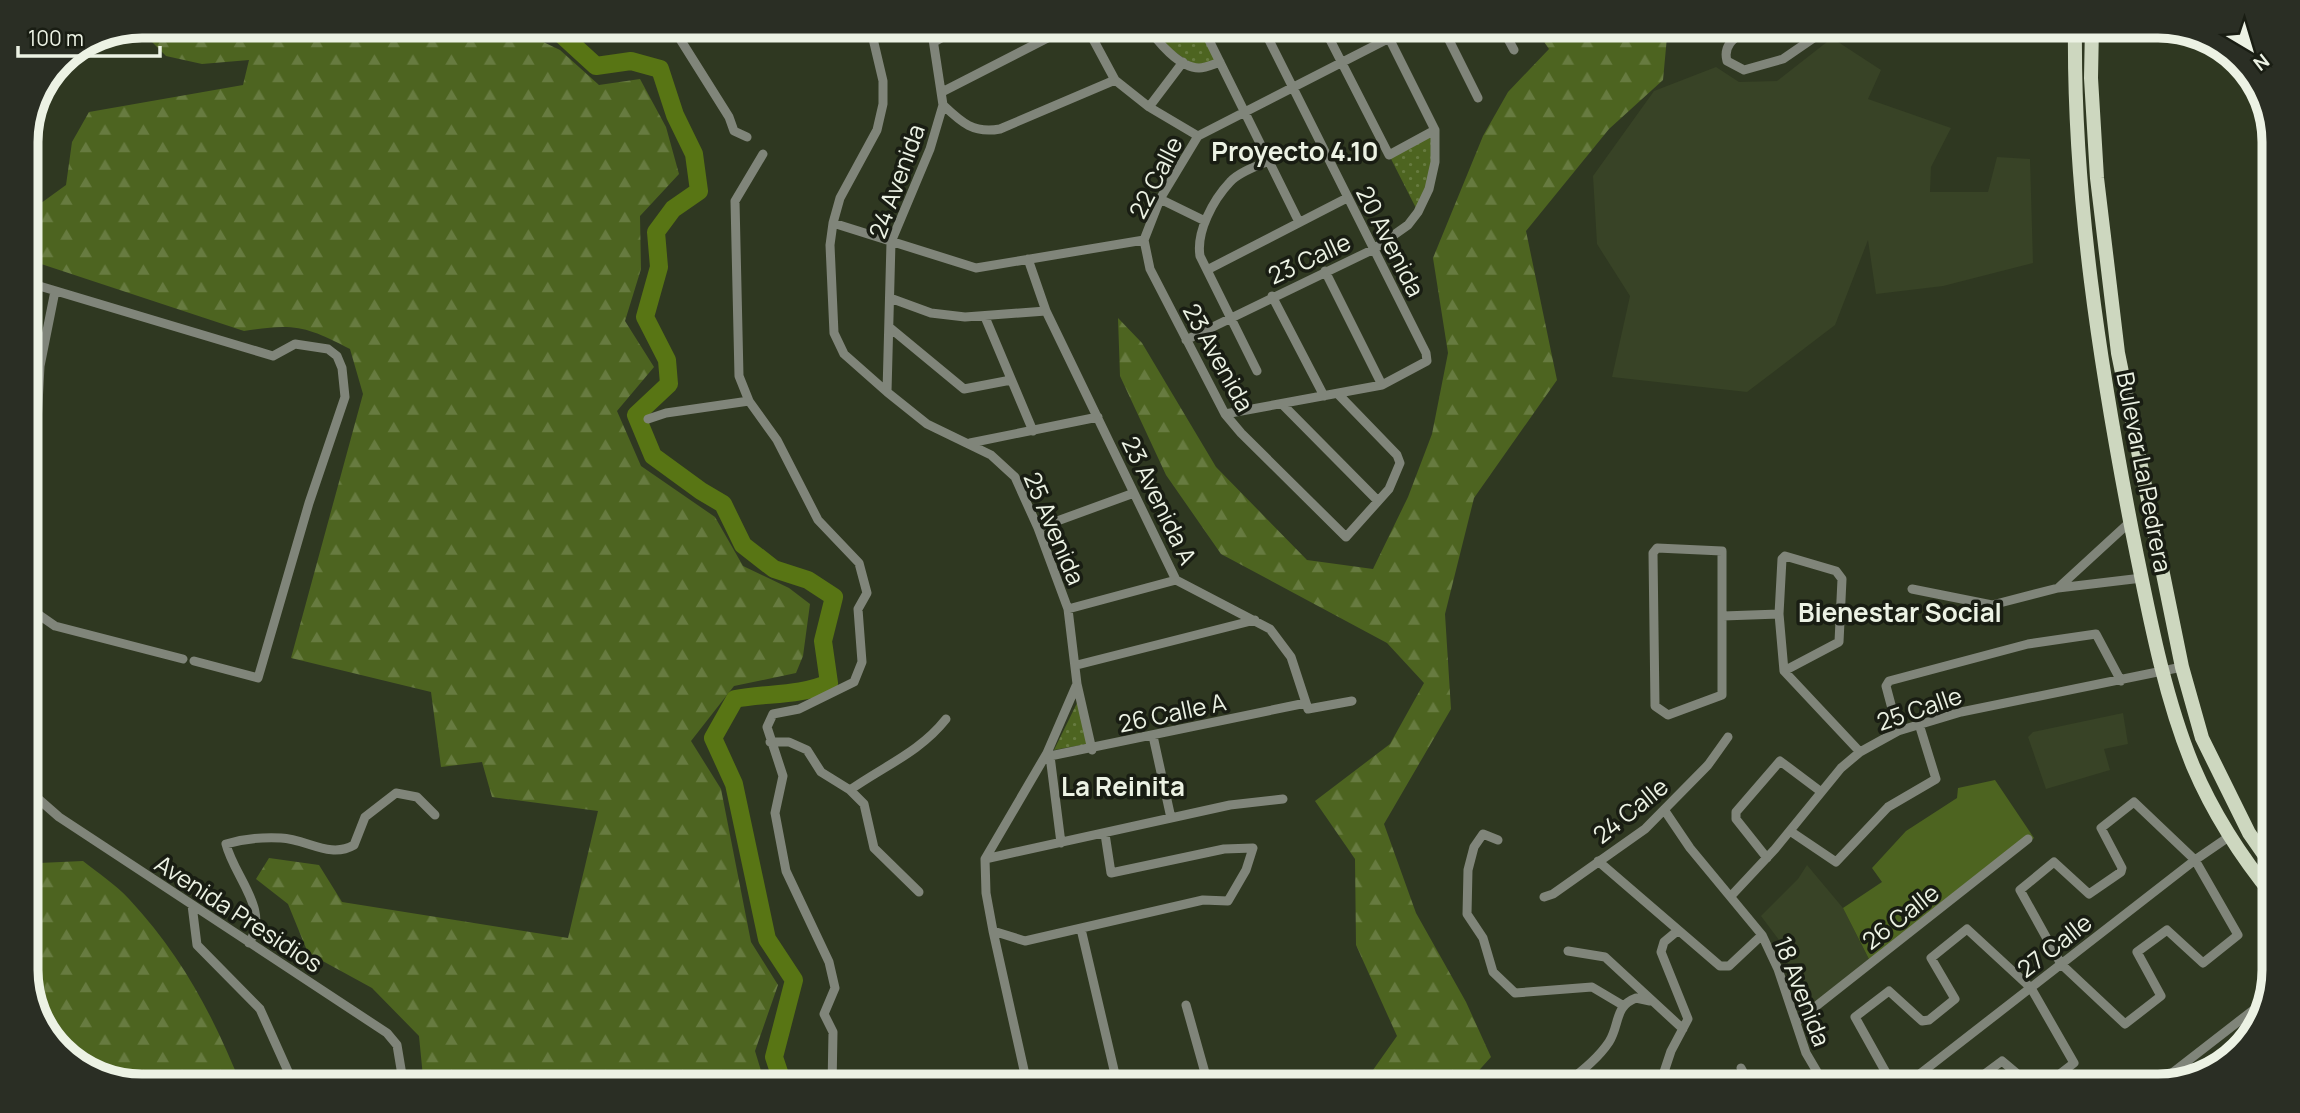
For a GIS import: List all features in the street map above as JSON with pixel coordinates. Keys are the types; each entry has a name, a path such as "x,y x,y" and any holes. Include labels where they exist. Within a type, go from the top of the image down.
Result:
{"main road":[{"name":"Bulevar La Pedrera","path":"2075,39 2074,79 2099,350 2142,578 2164,672 2194,767 2230,836 2262,880"},
{"name":"Bulevar La Pedrera","path":"2092,39 2091,78 2097,178 2118,353 2182,667 2202,738 2249,833 2262,852"}],"street":[{"path":"680,39 729,117 734,131 747,137"},
{"name":"25 Avenida","path":"873,39 883,80 883,104 877,130 840,198 833,223 830,245 834,333 844,354 927,424 970,443 1007,467 1015,477 1069,609 1077,684 1092,750"},
{"name":"24 Avenida","path":"887,392 891,242 930,149 943,105 933,39"},
{"path":"934,42 939,39"},
{"path":"942,92 1046,39"},
{"path":"1093,39 1115,80 1149,107 1198,136"},
{"path":"1155,39 1182,62 1198,68 1220,62"},
{"path":"1208,39 1299,222"},
{"name":"20 Avenida","path":"1268,39 1426,353 1427,361 1382,385"},
{"path":"1330,39 1389,155 1435,130 1390,39"},
{"name":"22 Calle","path":"833,223 976,268 1144,240 1160,199 1198,136 1293,90 1387,39"},
{"path":"1448,39 1478,98"},
{"path":"1508,39 1514,50"},
{"path":"1734,39 1727,44 1727,61 1735,67 1756,69 1783,60 1812,39"},
{"path":"1149,107 1182,62"},
{"path":"943,105 964,125 986,132 1000,129 1115,80"},
{"name":"23 Calle","path":"1186,340 1374,248 1408,225 1430,189 1435,130"},
{"path":"763,154 735,201 739,376 749,401 777,440 818,520 859,563 867,593 858,609 862,662 854,682 799,709 773,714 767,727 783,776 775,813 786,871 829,962 835,988 824,1014 833,1032 832,1074"},
{"path":"1257,371 1229,318 1197,242 1205,221 1231,181 1269,161"},
{"path":"1207,270 1347,198"},
{"path":"1160,199 1205,221"},
{"name":"23 Avenida","path":"1144,240 1150,270 1225,414 1241,433 1346,537 1378,501"},
{"name":"23 Avenida A","path":"1028,259 1046,312 1176,580 1255,620 1281,640 1291,657 1307,706"},
{"path":"1225,414 1382,385 1325,271"},
{"path":"39,286 273,356 295,344 328,349 337,356 342,368 345,397 309,503 258,678 55,626 39,615"},
{"path":"39,385 40,366 55,291"},
{"path":"1272,296 1324,396"},
{"path":"890,298 931,313 985,317 1046,312"},
{"path":"985,317 1033,431"},
{"path":"889,327 964,389 1011,380"},
{"path":"1282,404 1378,501 1389,489 1399,460 1338,394"},
{"path":"648,419 679,411 749,401"},
{"path":"970,443 1098,417"},
{"path":"1038,528 1134,493"},
{"path":"2059,588 2131,521"},
{"path":"1657,548 1722,551 1723,616 1722,695 1668,715 1655,706 1653,553 1657,548"},
{"path":"1784,671 1830,649 1840,639 1842,579 1836,571 1785,556 1782,559 1779,614 1784,671 1860,752"},
{"path":"1912,589 1992,604 2059,588 2142,578"},
{"path":"1069,609 1176,580"},
{"path":"1723,616 1779,614"},
{"path":"1077,665 1255,620"},
{"path":"1898,731 1886,686 1889,681 2028,644 2095,634 2121,681"},
{"name":"25 Calle","path":"1731,896 1768,858 1820,791 1860,752 1898,731 1961,712 2182,667"},
{"name":"25 Avenida","path":"985,859 1048,755 1077,684"},
{"name":"26 Calle A","path":"1048,755 1092,750 1307,706 1352,701"},
{"path":"850,790 885,770 902,755 915,751 931,738 946,719"},
{"path":"1790,831 1836,862 1888,807 1936,779 1919,724"},
{"path":"1153,736 1171,818"},
{"name":"24 Calle","path":"1544,897 1553,894 1646,829 1708,765 1728,737"},
{"path":"770,742 789,742 807,750 821,772 850,790 864,804 874,848 919,892"},
{"path":"1048,755 1061,843"},
{"path":"1768,858 1736,819 1736,812 1780,761 1820,791"},
{"path":"249,943 257,932 258,916 226,844 242,839 281,838 314,843 327,850 343,852 354,845 365,817 396,793 418,797 435,815"},
{"path":"1025,1074 993,931 986,893 985,859 1230,805 1283,799"},
{"name":"Avenida Presidios","path":"39,800 58,817 387,1033 397,1045 402,1074"},
{"path":"2133,802 2195,860 2238,935 2203,963 2167,930 2137,952 2161,996 2124,1024 2061,964 2020,890 2054,862 2089,894 2122,870 2101,828 2133,802"},
{"name":"18 Avenida","path":"1665,811 1690,848 1762,935 1778,968 1805,1053 1818,1074"},
{"path":"993,931 1025,941 1203,901 1228,901 1246,870 1253,848 1224,849 1111,873 1105,834"},
{"path":"1499,840 1483,834 1474,847 1468,870 1467,914 1483,938 1493,972 1515,993 1592,987 1624,1006"},
{"name":"27 Calle","path":"1920,1074 2195,860 2230,836"},
{"name":"26 Calle","path":"1796,1022 2028,839"},
{"path":"1598,861 1676,932 1717,965 1725,967 1762,935"},
{"path":"192,905 197,945 260,1009 289,1074"},
{"path":"1081,929 1115,1074"},
{"path":"1887,1074 1854,1017 1889,990 1922,1021 1929,1020 1953,1001 1955,996 1931,958 1968,929 2031,988 2074,1063 2060,1074"},
{"path":"1664,1074 1687,1016 1661,952 1664,942 1676,932"},
{"path":"1568,951 1605,957 1644,990 1651,1002 1683,1029"},
{"path":"1578,1074 1599,1056 1614,1033 1619,1011 1624,1006 1636,998 1651,1002"},
{"path":"1186,1005 1205,1074"},
{"path":"2174,1073 2253,1011"},
{"path":"1986,1074 2002,1061 2018,1074"},
{"path":"1741,1068 1744,1074"}],"shaded area":[{"path":"1831,39 1881,70 1868,99 1951,128 1931,167 1930,192 1988,192 1997,157 2030,159 2033,263 1943,286 1876,294 1868,240 1835,325 1747,392 1612,377 1630,296 1597,244 1593,176 1654,91 1716,67 1739,82 1777,81"},
{"path":"2123,713 2128,744 2104,749 2110,770 2046,789 2028,737 2033,732"},
{"path":"1807,865 1843,908 1872,965 1807,1014 1779,940 1761,916 1798,879"}],"green space":[{"path":"149,39 537,39 560,50 599,85 640,79 666,127 679,174 640,216 641,269 625,321 654,367 617,411 641,466 715,517 743,566 789,588 810,604 803,656 796,673 734,686 691,741 721,789 751,942 778,985 755,1051 762,1074 423,1074 419,1036 372,988 308,953 288,904 256,879 269,858 319,865 342,902 568,938 598,811 492,797 482,762 441,767 431,692 291,658 363,394 350,349 322,335 299,328 275,327 244,331 39,263 39,205 66,185 72,142 89,112 243,85 249,60 202,64 166,56"},
{"path":"1156,39 1208,39 1220,62 1198,68"},
{"path":"1542,39 1667,39 1663,80 1609,129 1526,231 1557,380 1474,498 1445,614 1451,709 1384,824 1416,913 1466,1002 1491,1057 1476,1074 1370,1074 1397,1036 1356,945 1355,859 1315,801 1390,744 1424,683 1387,643 1221,554 1166,475 1120,376 1118,318 1142,343 1216,467 1307,560 1373,569 1408,497 1432,434 1448,353 1433,258 1483,136 1508,92 1549,49"},
{"path":"1435,130 1435,162 1418,212 1389,155"},
{"path":"1078,701 1087,744 1054,750"},
{"path":"1995,780 2034,838 1872,965 1843,908 1882,882 1872,868 1906,831 1957,798 1958,788"},
{"path":"83,861 124,894 165,942 194,987 220,1035 236,1074 129,1074 96,1064 64,1039 49,1017 40,991 39,863"}],"waterway":[{"path":"566,39 596,66 631,61 660,69 675,115 694,154 699,191 673,209 656,232 659,267 645,317 667,360 669,384 636,415 653,456 723,504 743,545 774,569 808,580 834,597 823,641 829,683 795,692 735,699 713,738 734,784 767,939 794,980 774,1057 780,1074"}],"district":[{"name":"Proyecto 4.10","path":"1295,151"},
{"name":"Bienestar Social","path":"1900,612"},
{"name":"La Reinita","path":"1123,786"}]}
